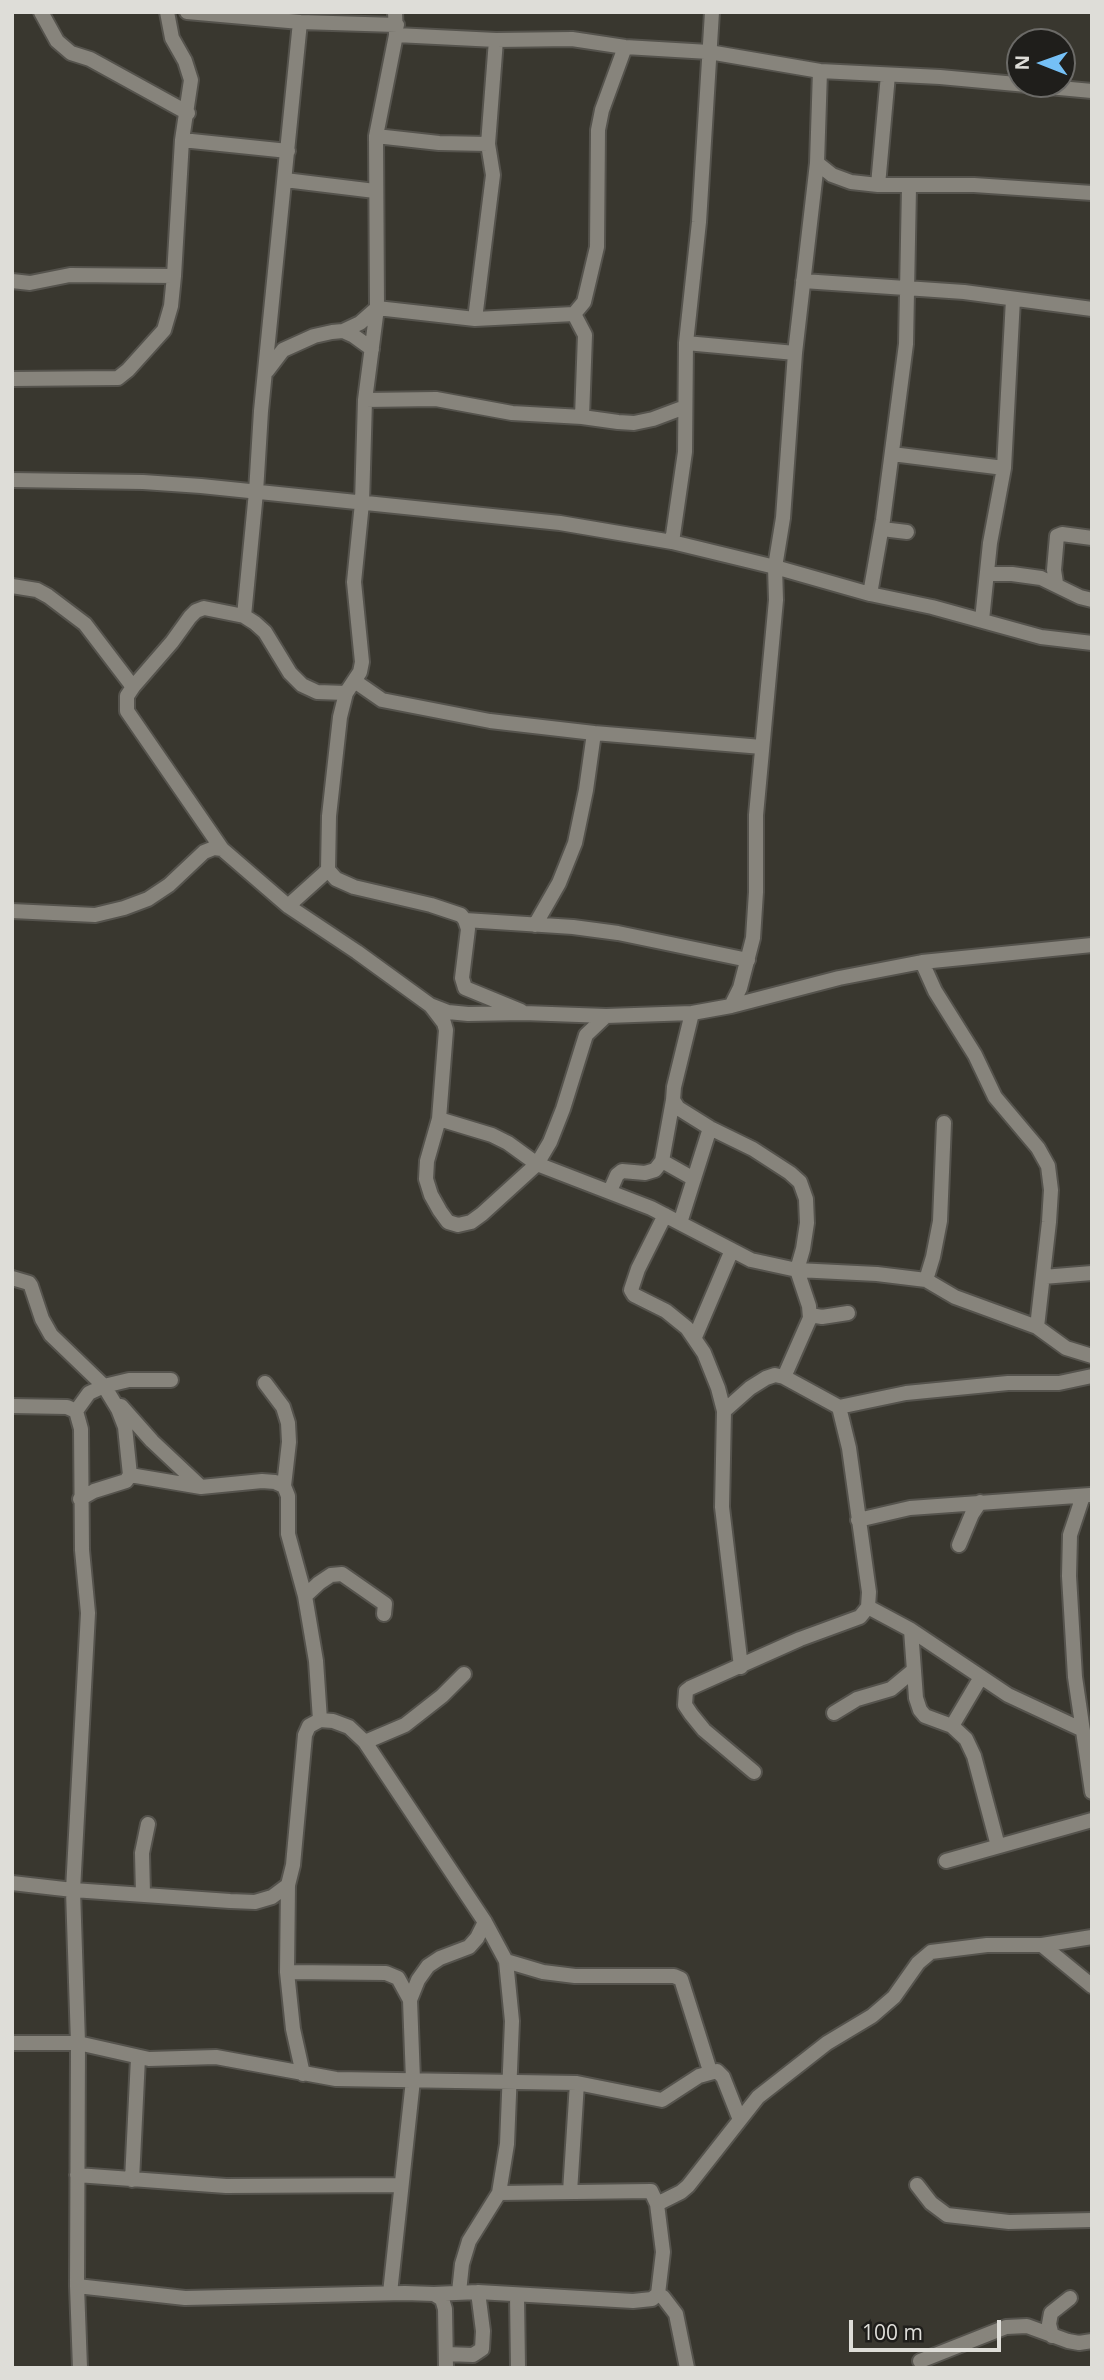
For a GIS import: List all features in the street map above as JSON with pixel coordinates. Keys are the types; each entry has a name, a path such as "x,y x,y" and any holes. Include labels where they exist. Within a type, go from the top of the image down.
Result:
{"street":[{"path":"41,12 57,41 71,53 90,59 188,113"},
{"path":"12,379 118,378 164,330 171,306 182,141 191,80 186,61 172,38 167,12"},
{"path":"187,12 300,22 396,24 496,40 572,39 625,47 709,52 820,71 940,77 1092,91"},
{"path":"672,542 685,452 685,343 699,222 712,12"},
{"path":"244,616 300,22"},
{"path":"396,24 376,136 374,191 377,308 365,400 362,503 354,582 362,662 351,687 336,746 329,816 328,870 336,879 354,887 453,911 465,920 573,927 618,933 748,960"},
{"path":"475,318 493,175 488,144 496,40"},
{"path":"266,372 283,350 314,336 343,331 360,323 377,308 475,318 574,314 584,302 597,247 598,130 602,110 625,47"},
{"path":"732,1006 740,988 753,938 756,815 776,600 775,567 783,518 795,354 817,163 820,71"},
{"path":"878,186 888,75"},
{"path":"376,136 439,143 488,144"},
{"path":"182,141 288,151"},
{"path":"817,163 832,175 851,182 878,186 974,185 1092,193"},
{"path":"285,180 374,191"},
{"path":"870,594 882,529 906,344 909,187"},
{"path":"12,281 30,283 69,275 174,276"},
{"path":"803,281 908,288 1092,309"},
{"path":"982,620 990,543 1004,468 1013,299"},
{"path":"574,314 585,335 582,417"},
{"path":"343,331 372,349"},
{"path":"685,343 795,354"},
{"path":"365,400 436,399 512,413 634,423 685,407"},
{"path":"892,454 1004,468"},
{"path":"12,480 143,482 560,523 672,542 1041,637 1092,643"},
{"path":"882,529 907,532"},
{"path":"1056,583 1054,561 1057,536 1062,534 1092,538"},
{"path":"987,574 1026,575 1056,583 1080,597 1092,600"},
{"path":"12,586 37,590 85,624 133,687"},
{"path":"762,747 490,721 382,700 351,687 317,692 302,685 290,673 265,632 244,616 204,608 195,611 133,687 125,704 127,711 222,849 288,906 430,1004 448,1012 606,1016 692,1013 732,1006 839,978 922,962 1092,946"},
{"path":"535,925 559,883 575,844 594,733"},
{"path":"12,911 95,915 124,908 169,885 204,852 214,848 222,849"},
{"path":"288,906 328,870"},
{"path":"465,920 468,929 461,978 465,988 524,1013"},
{"path":"922,962 935,991 975,1055 995,1097 1038,1148 1048,1166 1051,1190 1049,1222 1037,1327"},
{"path":"430,1004 446,1030 439,1119 427,1161 426,1179 431,1195 448,1222 458,1225 471,1222 537,1164 550,1143 586,1035 606,1016"},
{"path":"610,1191 617,1175 622,1171 651,1173 662,1161 674,1087 692,1013"},
{"path":"673,1100 686,1115 753,1149 800,1182 806,1199 807,1223 797,1270 810,1315 784,1377"},
{"path":"439,1119 492,1135 537,1164 665,1215 760,1262 797,1270 877,1274 926,1280 956,1297 1037,1327 1066,1348 1092,1356"},
{"path":"926,1280 940,1221 944,1123"},
{"path":"680,1223 710,1128"},
{"path":"662,1161 694,1180"},
{"path":"665,1215 638,1269 631,1290 634,1295 666,1311 687,1328 695,1338 718,1388 724,1411 722,1507 741,1667"},
{"path":"695,1338 732,1250"},
{"path":"1042,1277 1092,1273"},
{"path":"12,1278 32,1286 42,1319 51,1335 104,1386 119,1407 152,1441 201,1487"},
{"path":"810,1315 822,1317 848,1313"},
{"path":"724,1411 765,1378 775,1375 784,1377 839,1407 906,1393 1008,1383 1059,1383 1092,1376"},
{"path":"80,1499 94,1491 126,1481 130,1475 125,1427 119,1407 129,1380"},
{"path":"80,2368 74,1890 88,1625 80,1499 80,1429 76,1411 89,1393 104,1386 129,1380 171,1380"},
{"path":"265,1383 283,1407 288,1423 289,1442 284,1486 288,1496 288,1534 305,1596 316,1661 320,1720"},
{"path":"12,1406 52,1405 76,1411"},
{"path":"754,1772 704,1730 685,1704 684,1697 690,1688 800,1639 860,1617 868,1607 869,1592 849,1448 839,1407"},
{"path":"130,1475 201,1487 262,1481 284,1486"},
{"path":"858,1520 910,1508 1088,1495 1070,1535 1071,1629 1085,1694 1083,1730 1092,1792"},
{"path":"959,1545 980,1502"},
{"path":"305,1596 331,1575 342,1574 385,1604 384,1615"},
{"path":"868,1607 911,1630 1008,1695 1083,1730"},
{"path":"911,1630 920,1710 925,1716 952,1726 965,1740 974,1756 998,1846"},
{"path":"834,1713 857,1699 891,1689 914,1670"},
{"path":"365,1742 405,1724 442,1696 464,1674"},
{"path":"952,1726 981,1677"},
{"path":"303,2074 293,2029 287,1972 288,1885 296,1841 305,1735 309,1726 320,1720 349,1727 365,1742 485,1922 506,1961 511,1996 507,2144 499,2193 469,2241 462,2264 459,2292"},
{"path":"946,1861 1092,1820"},
{"path":"144,1894 142,1853 148,1824"},
{"path":"12,1883 74,1890 255,1902 272,1898 288,1885"},
{"path":"390,2293 413,2080 410,2000 418,1980 428,1966 440,1958 469,1947 485,1922"},
{"path":"657,2204 688,2186 758,2097 827,2043 872,2016 894,1997 918,1963 931,1952 987,1945 1042,1945 1092,1937"},
{"path":"1042,1945 1092,1986"},
{"path":"506,1961 543,1972 575,1976 674,1976 681,1979 710,2071"},
{"path":"287,1972 386,1973 398,1978 410,2000"},
{"path":"12,2043 78,2043 138,2058 163,2060 216,2057 336,2079 577,2083 662,2100 710,2071 717,2071 723,2077 740,2120"},
{"path":"132,2180 138,2058"},
{"path":"570,2192 577,2083"},
{"path":"77,2175 226,2186 401,2185"},
{"path":"917,2185 931,2203 947,2215 1009,2222 1092,2220"},
{"path":"77,2286 185,2298 478,2292 633,2301 652,2299 658,2294 663,2252 657,2204 651,2190 499,2193"},
{"path":"434,2294 442,2299 445,2309 446,2361 473,2355 482,2349 483,2331 478,2292"},
{"path":"658,2294 676,2314 687,2368"},
{"path":"517,2295 518,2368"},
{"path":"1052,2336 1049,2324 1051,2313 1070,2298"},
{"path":"919,2361 1006,2327 1027,2326 1079,2343 1092,2342"}]}
